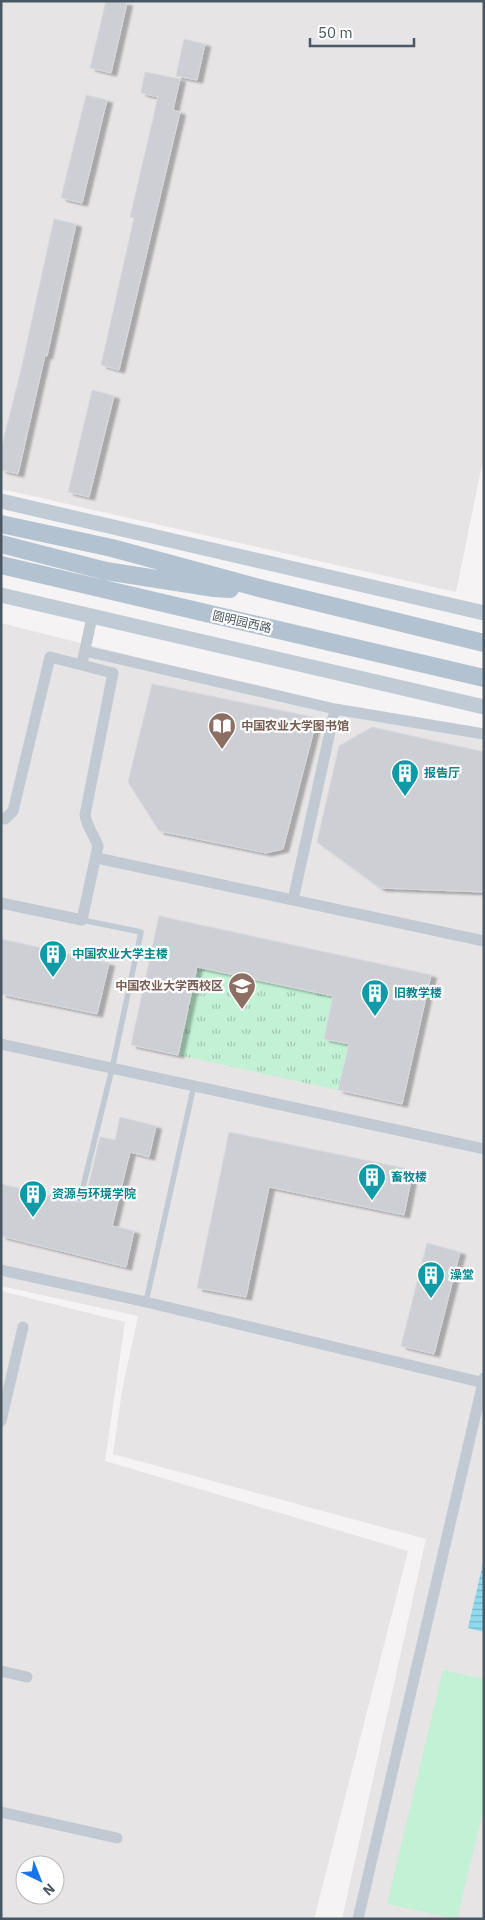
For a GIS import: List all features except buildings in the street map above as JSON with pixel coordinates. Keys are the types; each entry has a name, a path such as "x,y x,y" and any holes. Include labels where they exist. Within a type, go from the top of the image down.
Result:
{"main road":[{"path":"1,524 112,548 263,589 484,643"},
{"path":"1,544 106,571 214,588 263,589"},
{"name":"圆明园西路","path":"1,565 484,678"},
{"path":"447,670 484,689"}],"street":[{"path":"1,501 484,613"},
{"path":"1,595 484,707"},
{"path":"82,665 92,617"},
{"path":"85,652 335,709 484,734"},
{"path":"1,818 5,819 13,811 50,657 112,673 85,815 86,824 95,836 98,846 97,858 82,920 1,904"},
{"path":"293,900 335,709"},
{"path":"97,858 484,941"},
{"path":"1,1044 484,1149"},
{"path":"1,1270 483,1381 358,1919"},
{"path":"1,1421 23,1327"},
{"path":"1,1671 27,1677"},
{"path":"1,1812 117,1838"}],"lane":[{"path":"80,1199 112,1069 142,932 82,920"},
{"path":"146,1302 194,1085"}],"shaded area":[{"path":"1,1 484,1 484,455 456,592 1,489"},
{"name":"中国农业大学西校区","path":"1,623 336,707 484,733 484,1919 342,1919 426,1539 113,1454 122,1391 138,1316 1,1286"},
{"path":"1,1291 125,1322 105,1461 408,1551 314,1919 1,1919"}],"green space":[{"path":"197,967 333,996 324,1038 349,1044 338,1090 178,1055"},
{"path":"443,1670 484,1679 484,1807 457,1919 387,1904"}],"water":[{"path":"484,1559 484,1632 468,1628"}],"place":[{"name":"中国农业大学图书馆","path":"222,750"},
{"name":"报告厅","path":"405,797"},
{"name":"中国农业大学主楼","path":"53,978"},
{"name":"中国农业大学西校区","path":"242,1010"},
{"name":"旧教学楼","path":"375,1017"},
{"name":"畜牧楼","path":"372,1201"},
{"name":"资源与环境学院","path":"33,1218"},
{"name":"澡堂","path":"431,1299"}]}
